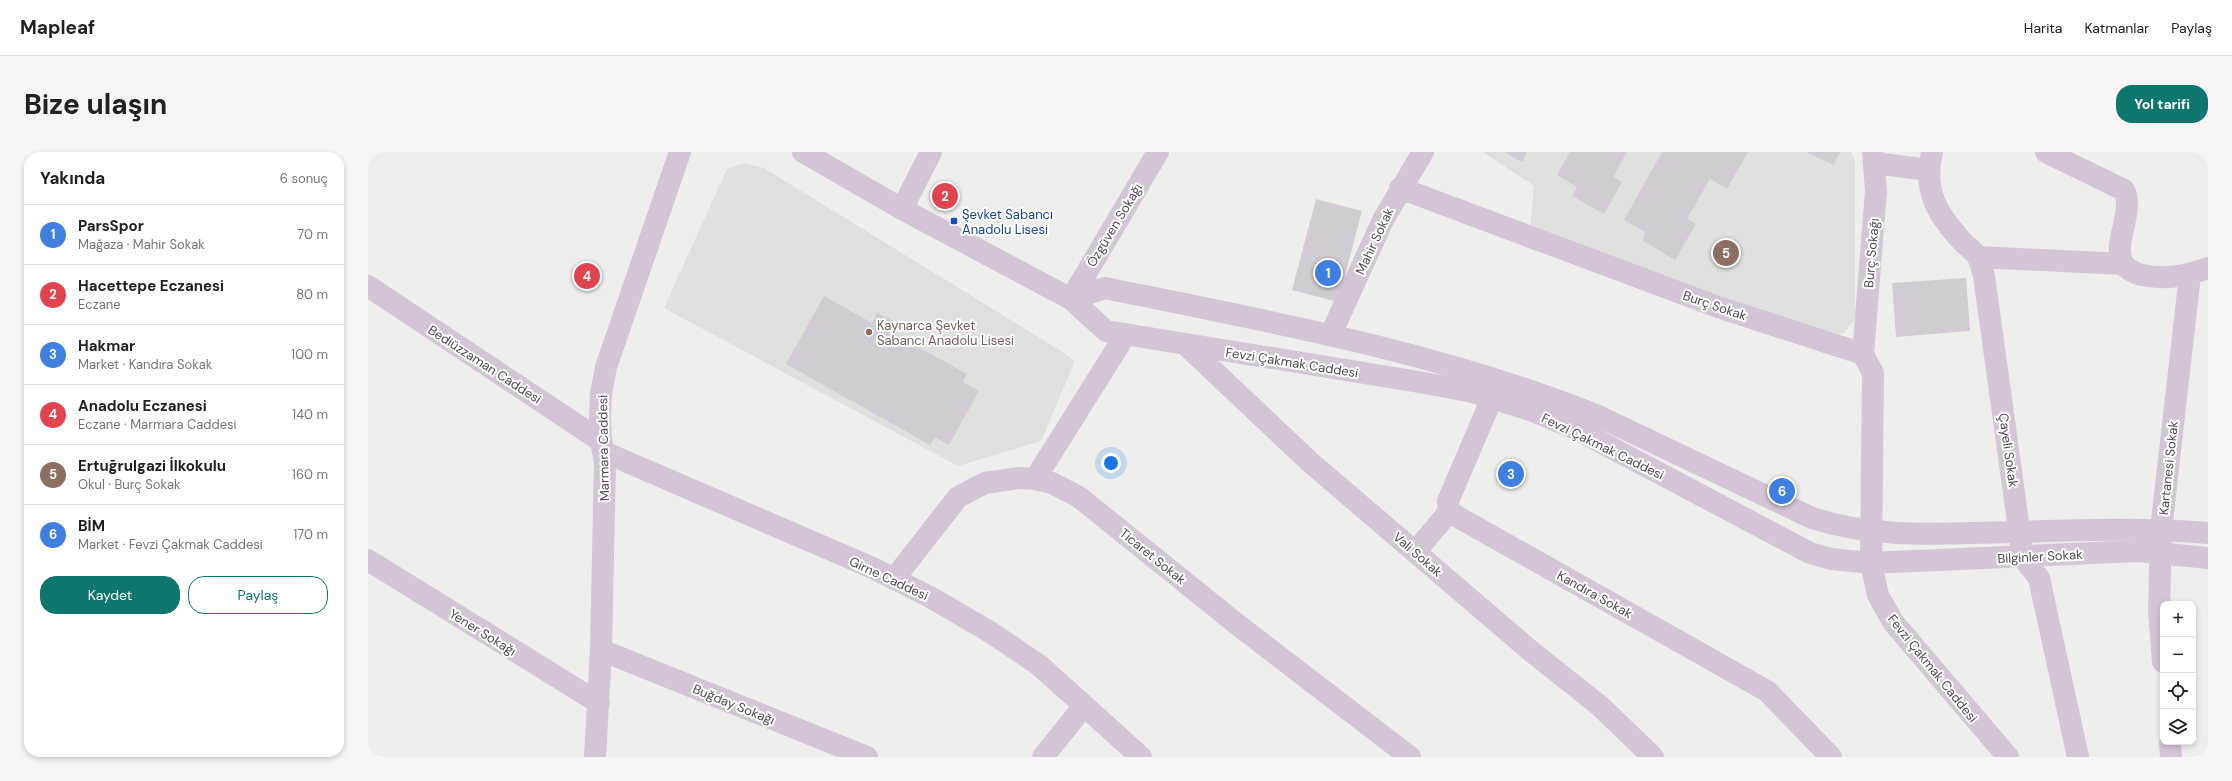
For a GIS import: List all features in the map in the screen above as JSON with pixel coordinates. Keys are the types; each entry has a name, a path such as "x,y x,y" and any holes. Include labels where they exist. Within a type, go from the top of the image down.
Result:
{"street":[{"name":"Marmara Caddesi","path":"595,757 601,650 605,462 602,446 601,394 606,368 680,152"},
{"name":"Fevzi Çakmak Caddesi","path":"803,152 902,209 1071,299 1106,331 1187,346 1419,382 1468,391 1492,398 1530,410 1574,428 1810,553 1831,559 1871,563 1878,595 1893,622 2008,757"},
{"path":"902,209 931,152"},
{"name":"Özgüven Sokağı","path":"1071,299 1158,152"},
{"name":"Mahir Sokak","path":"1331,334 1383,220 1422,152"},
{"path":"2046,152 2124,190 2127,204 2119,255 2123,264 2129,270 2159,278 2199,271"},
{"path":"1874,156 1930,161"},
{"name":"Burç Sokağı","path":"1863,354 1876,191 1874,156"},
{"name":"Çayeli Sokak","path":"1930,161 1929,188 1942,217 1978,257 1984,276 2021,532 2023,558"},
{"name":"Burç Sokak","path":"1400,188 1718,307 1863,354"},
{"path":"1978,257 2123,264"},
{"name":"Kartanesi Sokak","path":"2161,637 2159,611 2162,530 2199,271"},
{"name":"Bediüzzaman Caddesi","path":"368,286 602,446"},
{"name":"Fevzi Çakmak Caddesi","path":"1071,299 1105,288 1331,334 1464,370 1566,403 1598,416 1812,518 1840,527 1872,532"},
{"path":"1036,479 1126,334"},
{"name":"Vali Sokak","path":"1187,346 1310,462 1532,652 1600,706 1653,757"},
{"path":"1863,354 1873,373 1871,563"},
{"path":"1415,552 1449,512 1448,501 1492,398"},
{"name":"Girne Caddesi","path":"602,446 894,579 932,598 990,632 1039,665 1141,757"},
{"name":"Ticaret Sokak","path":"894,579 958,497 985,483 1019,478 1036,479 1052,483 1079,497 1238,625 1410,757"},
{"name":"Kandıra Sokak","path":"1449,512 1767,691 1831,757"},
{"name":"Bilginler Sokak","path":"1872,532 1949,534 2162,530 2208,533"},
{"name":"Bilginler Sokak","path":"1871,563 2023,558 2139,551 2161,551 2208,558"},
{"path":"2023,558 2038,578 2078,757"},
{"name":"Yener Sokağı","path":"368,560 599,703"},
{"name":"Buğday Sokağı","path":"601,650 867,757"},
{"path":"1043,757 1084,706"},
{"path":"2170,745 2171,757"}],"shaded area":[{"path":"1483,152 1851,152 1855,161 1855,319 1844,333 1834,336 1530,230 1534,186"},
{"name":"Kaynarca Şevket Sabancı Anadolu Lisesi","path":"744,163 764,168 1069,356 1074,361 1073,366 1041,441 958,466 664,308 727,169"}],"building":[{"path":"1504,152 1527,152 1522,162"},
{"path":"1570,152 1627,152 1613,177 1622,182 1604,214 1572,196 1577,187 1557,175"},
{"path":"1662,152 1748,152 1727,189 1710,179 1687,219 1696,224 1675,260 1643,241 1645,232 1624,220"},
{"path":"1806,152 1840,152 1834,165"},
{"path":"1316,199 1362,211 1338,302 1292,290"},
{"path":"1966,278 1970,331 1896,337 1892,283"},
{"path":"824,296 872,323 877,312 900,325 895,334 967,374 963,382 979,391 949,445 935,437 930,445 786,364"}],"place":[{"name":"Hacettepe Eczanesi","path":"945,196"},
{"name":"Şevket Sabancı Anadolu Lisesi","path":"954,221"},
{"name":"Ertuğrulgazi İlkokulu","path":"1726,253"},
{"name":"ParsSpor","path":"1328,273"},
{"name":"Anadolu Eczanesi","path":"587,276"},
{"name":"Kaynarca Şevket Sabancı Anadolu Lisesi","path":"869,332"},
{"name":"Hakmar","path":"1511,474"},
{"name":"BİM","path":"1782,491"}]}
